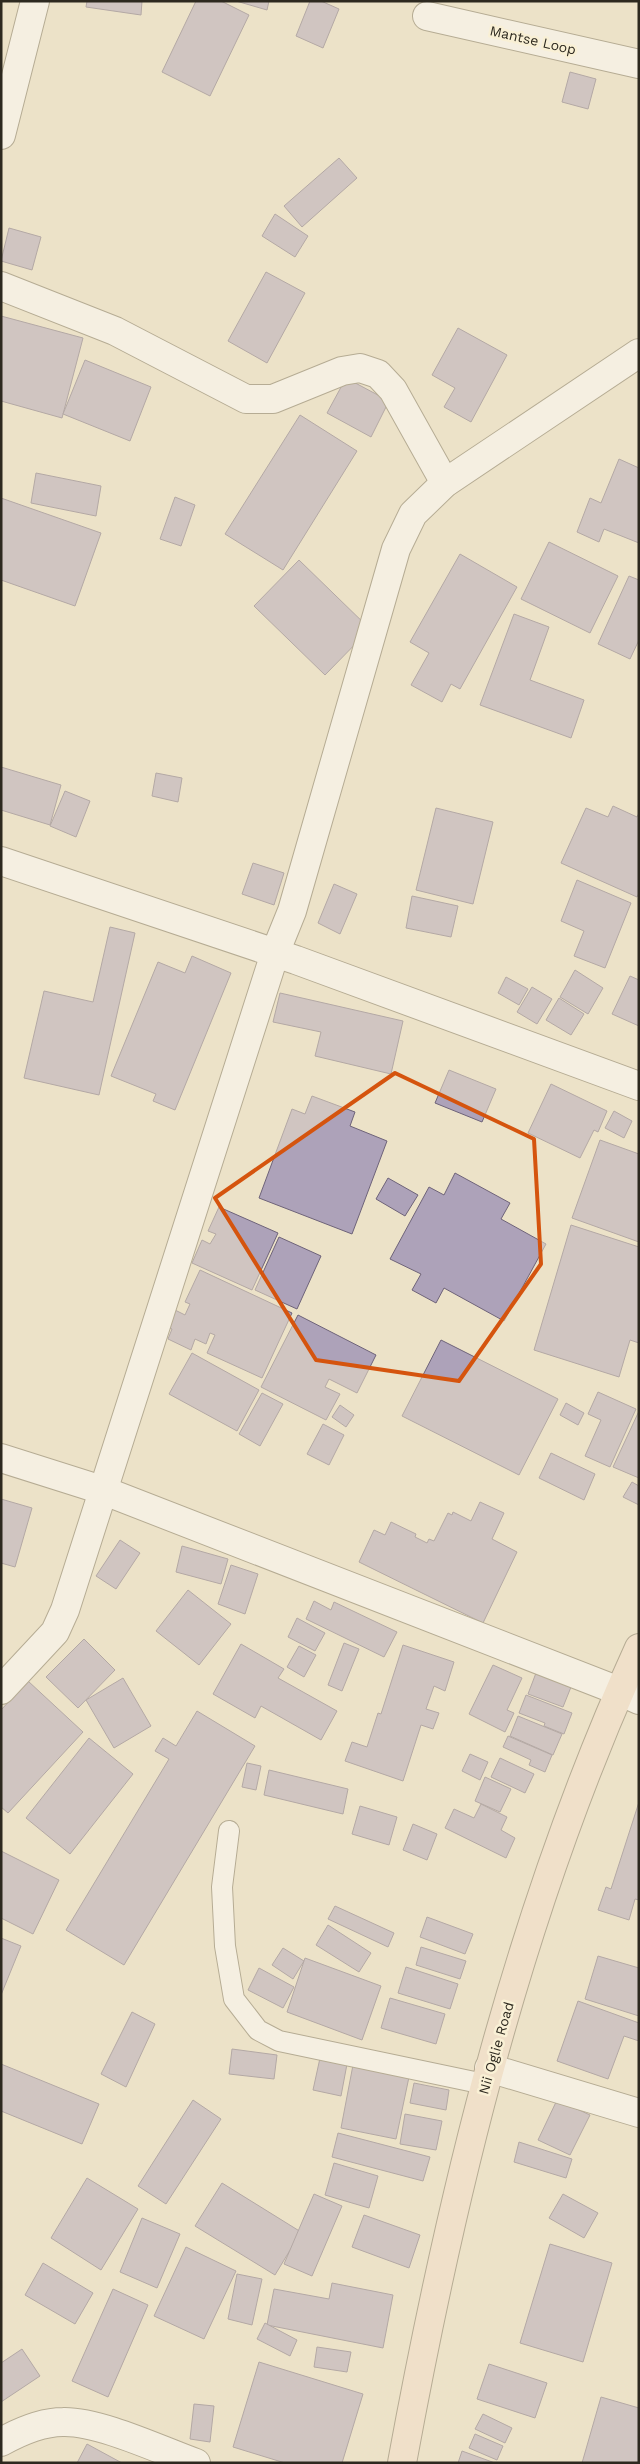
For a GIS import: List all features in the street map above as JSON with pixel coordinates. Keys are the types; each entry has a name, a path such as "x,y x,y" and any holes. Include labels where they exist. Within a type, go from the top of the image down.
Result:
{"street":[{"path":"1,135 9,74 35,1"},
{"name":"Mantse Loop","path":"427,16 639,64"},
{"path":"1,286 115,331 246,400 273,399 342,371 360,368 378,374 393,390 445,483"},
{"path":"1,1690 55,1632 65,1610 275,953 292,911 396,549 413,514 445,483 639,353"},
{"path":"1,861 275,953 639,1086"},
{"path":"1,1458 102,1490 629,1696"},
{"name":"Nii Oglie Road","path":"402,2463 425,2337 487,2076 546,1882 629,1696 639,1648"},
{"path":"487,2076 639,2113"},
{"path":"1,2442 45,2424 64,2422 96,2427 196,2463"}],"lane":[{"path":"229,1831 222,1887 225,1946 234,1999 258,2030 279,2041 487,2076"}],"highlighted area":[{"path":"395,1073 534,1139 541,1264 459,1381 316,1360 215,1198"}],"building":[{"path":"87,1 142,1 141,15 86,7"},
{"path":"196,1 221,1 249,15 210,96 162,72"},
{"path":"236,1 269,1 267,10"},
{"path":"310,1 321,1 339,9 323,48 296,36"},
{"path":"570,72 596,79 588,109 562,102"},
{"path":"339,158 357,178 302,227 284,206"},
{"path":"275,214 308,236 295,257 262,236"},
{"path":"9,228 41,237 32,270 1,261"},
{"path":"266,272 305,293 267,363 228,341"},
{"path":"1,316 83,338 62,418 1,401"},
{"path":"458,328 507,355 471,422 444,407 455,388 432,375"},
{"path":"85,360 151,387 130,441 63,414"},
{"path":"346,378 389,401 371,437 327,413"},
{"path":"300,415 357,451 283,570 225,534"},
{"path":"619,459 639,468 639,543 604,529 599,542 577,532 590,498 601,503"},
{"path":"36,473 101,486 96,516 31,503"},
{"path":"175,497 195,505 181,546 160,539"},
{"path":"1,498 101,533 75,606 1,580"},
{"path":"549,542 618,576 590,633 521,599"},
{"path":"460,554 517,587 460,689 451,684 442,702 411,685 429,653 410,642"},
{"path":"299,560 370,629 325,675 254,606"},
{"path":"629,576 639,580 639,640 630,659 598,644"},
{"path":"514,614 549,627 530,680 584,700 571,738 480,705"},
{"path":"1,767 61,785 50,825 1,810"},
{"path":"156,773 182,778 178,802 152,796"},
{"path":"65,791 90,801 76,837 50,826"},
{"path":"613,806 637,817 639,813 639,893 637,897 561,863 586,808 608,817"},
{"path":"436,808 493,822 473,904 416,890"},
{"path":"253,863 284,873 274,905 242,894"},
{"path":"577,880 631,903 605,968 574,956 584,931 561,921"},
{"path":"334,884 357,894 340,934 318,923"},
{"path":"412,896 458,906 451,937 406,928"},
{"path":"110,927 135,933 99,1095 24,1078 44,991 93,1002"},
{"path":"192,956 231,973 175,1110 153,1101 156,1094 111,1076 158,962 185,973"},
{"path":"575,970 603,988 588,1014 560,997"},
{"path":"630,976 639,980 639,1026 612,1014"},
{"path":"506,977 528,989 519,1005 498,993"},
{"path":"532,987 552,999 537,1024 517,1012"},
{"path":"280,993 403,1021 391,1074 315,1056 321,1032 273,1022"},
{"path":"559,998 584,1014 571,1035 546,1020"},
{"path":"449,1070 496,1089 482,1122 435,1103"},
{"path":"551,1084 607,1111 598,1132 594,1130 580,1158 528,1133"},
{"path":"312,1096 355,1112 350,1126 387,1141 352,1234 259,1198 292,1109 305,1114"},
{"path":"614,1111 632,1121 624,1138 605,1128"},
{"path":"600,1140 639,1154 639,1242 572,1218"},
{"path":"455,1173 510,1203 501,1219 546,1244 504,1321 444,1288 436,1303 412,1290 421,1274 390,1259 429,1187 444,1195"},
{"path":"388,1178 418,1195 405,1216 376,1199"},
{"path":"219,1207 278,1233 252,1290 192,1263 202,1240 210,1244 216,1234 208,1231"},
{"path":"571,1225 639,1247 639,1343 630,1340 619,1377 534,1350"},
{"path":"279,1237 321,1256 297,1309 255,1290"},
{"path":"200,1270 292,1313 262,1378 207,1353 215,1335 210,1333 206,1344 195,1339 191,1350 168,1339 172,1329 167,1327 175,1310 185,1315 190,1304 185,1302"},
{"path":"298,1315 376,1355 357,1393 329,1379 325,1387 340,1394 326,1420 261,1387"},
{"path":"441,1340 558,1399 519,1475 402,1416"},
{"path":"192,1353 259,1390 237,1431 169,1394"},
{"path":"598,1392 636,1409 610,1467 585,1456 601,1420 588,1414"},
{"path":"262,1393 283,1404 260,1446 239,1434"},
{"path":"566,1403 584,1413 578,1425 560,1415"},
{"path":"340,1405 354,1415 346,1427 332,1417"},
{"path":"639,1411 639,1478 613,1467"},
{"path":"323,1424 344,1435 329,1465 307,1454"},
{"path":"551,1453 595,1474 584,1500 539,1478"},
{"path":"632,1482 639,1486 639,1505 623,1497"},
{"path":"1,1499 32,1508 15,1567 1,1563"},
{"path":"480,1502 504,1513 492,1539 517,1552 483,1623 359,1562 374,1530 385,1535 391,1522 416,1534 415,1537 427,1543 429,1539 434,1541 448,1513 452,1515 453,1512 471,1521"},
{"path":"120,1540 140,1553 116,1589 96,1576"},
{"path":"182,1546 228,1559 221,1584 176,1572"},
{"path":"231,1565 258,1574 245,1614 218,1604"},
{"path":"188,1590 231,1624 199,1665 156,1631"},
{"path":"314,1601 331,1610 334,1602 397,1632 384,1657 306,1619"},
{"path":"297,1618 325,1633 315,1651 288,1637"},
{"path":"84,1639 115,1670 78,1708 46,1677"},
{"path":"344,1643 359,1649 342,1691 328,1685"},
{"path":"241,1644 284,1669 278,1678 337,1711 321,1740 261,1706 255,1718 213,1694"},
{"path":"403,1645 454,1662 445,1691 434,1686 426,1709 439,1713 433,1729 421,1725 403,1781 345,1761 352,1742 367,1747 378,1713 381,1714"},
{"path":"299,1646 316,1655 304,1677 287,1667"},
{"path":"493,1665 522,1678 507,1710 514,1713 505,1732 469,1714"},
{"path":"536,1673 571,1687 563,1707 528,1694"},
{"path":"123,1678 151,1726 114,1748 86,1700"},
{"path":"28,1681 83,1732 8,1813 1,1807 1,1710"},
{"path":"526,1695 572,1713 564,1734 544,1726 545,1723 519,1713"},
{"path":"197,1711 255,1746 124,1965 66,1930 169,1759 155,1751 163,1738 176,1746"},
{"path":"518,1716 562,1734 553,1755 510,1736"},
{"path":"508,1736 552,1755 545,1772 529,1765 531,1760 503,1747"},
{"path":"89,1738 133,1774 70,1854 26,1818"},
{"path":"470,1754 488,1762 480,1780 462,1771"},
{"path":"500,1758 534,1774 525,1793 491,1777"},
{"path":"247,1763 261,1766 256,1790 242,1787"},
{"path":"269,1770 348,1789 343,1814 264,1795"},
{"path":"485,1777 511,1789 500,1812 475,1801"},
{"path":"639,1802 639,1900 635,1899 629,1920 598,1910 606,1887 611,1889"},
{"path":"481,1804 507,1817 501,1830 515,1838 506,1858 445,1828 454,1809 474,1818"},
{"path":"360,1806 397,1817 389,1845 352,1834"},
{"path":"413,1824 437,1834 427,1860 403,1850"},
{"path":"1,1851 59,1880 33,1934 1,1918"},
{"path":"335,1906 394,1933 388,1947 328,1919"},
{"path":"427,1917 473,1934 465,1954 420,1937"},
{"path":"328,1925 371,1953 359,1972 316,1945"},
{"path":"1,1938 21,1946 1,1995"},
{"path":"421,1947 466,1961 460,1979 416,1965"},
{"path":"283,1948 304,1961 293,1979 272,1965"},
{"path":"598,1956 639,1968 639,2016 585,1999"},
{"path":"305,1958 381,1986 362,2040 287,2012"},
{"path":"406,1967 458,1984 450,2009 398,1993"},
{"path":"259,1968 294,1987 283,2008 248,1990"},
{"path":"390,1998 445,2014 436,2044 381,2028"},
{"path":"578,2001 639,2023 639,2041 624,2036 608,2079 557,2061"},
{"path":"132,2012 155,2024 126,2087 101,2074"},
{"path":"232,2049 277,2055 274,2079 229,2074"},
{"path":"320,2058 347,2064 341,2096 313,2090"},
{"path":"1,2064 99,2104 82,2144 1,2111"},
{"path":"353,2065 409,2077 396,2139 341,2128"},
{"path":"414,2083 449,2090 446,2110 410,2103"},
{"path":"193,2100 221,2119 166,2204 138,2186"},
{"path":"557,2100 590,2115 570,2155 538,2140"},
{"path":"405,2114 442,2121 436,2150 400,2144"},
{"path":"338,2133 430,2157 423,2181 332,2157"},
{"path":"519,2142 572,2159 566,2178 514,2162"},
{"path":"334,2163 378,2176 369,2208 325,2195"},
{"path":"87,2178 138,2209 101,2270 51,2238"},
{"path":"222,2183 301,2232 275,2275 195,2226"},
{"path":"314,2194 342,2206 312,2276 284,2264"},
{"path":"563,2194 598,2213 584,2238 549,2218"},
{"path":"364,2215 420,2235 409,2268 352,2247"},
{"path":"142,2218 180,2234 157,2288 120,2272"},
{"path":"550,2244 612,2263 583,2362 520,2343"},
{"path":"186,2247 236,2271 204,2339 154,2316"},
{"path":"43,2263 93,2293 75,2324 25,2295"},
{"path":"237,2274 262,2279 252,2325 228,2319"},
{"path":"332,2283 393,2295 383,2348 267,2325 274,2289 329,2299"},
{"path":"113,2289 148,2305 108,2397 72,2381"},
{"path":"265,2323 297,2340 290,2356 257,2339"},
{"path":"317,2347 351,2352 347,2372 314,2367"},
{"path":"22,2349 40,2376 1,2402 1,2363"},
{"path":"259,2362 363,2394 342,2463 285,2463 233,2447"},
{"path":"489,2364 547,2383 535,2418 477,2399"},
{"path":"601,2397 639,2408 639,2463 582,2463"},
{"path":"194,2404 214,2406 210,2442 190,2439"},
{"path":"483,2414 512,2428 505,2443 475,2429"},
{"path":"475,2434 503,2446 497,2460 469,2448"},
{"path":"87,2444 122,2463 77,2463"},
{"path":"462,2451 495,2463 458,2463"}]}
